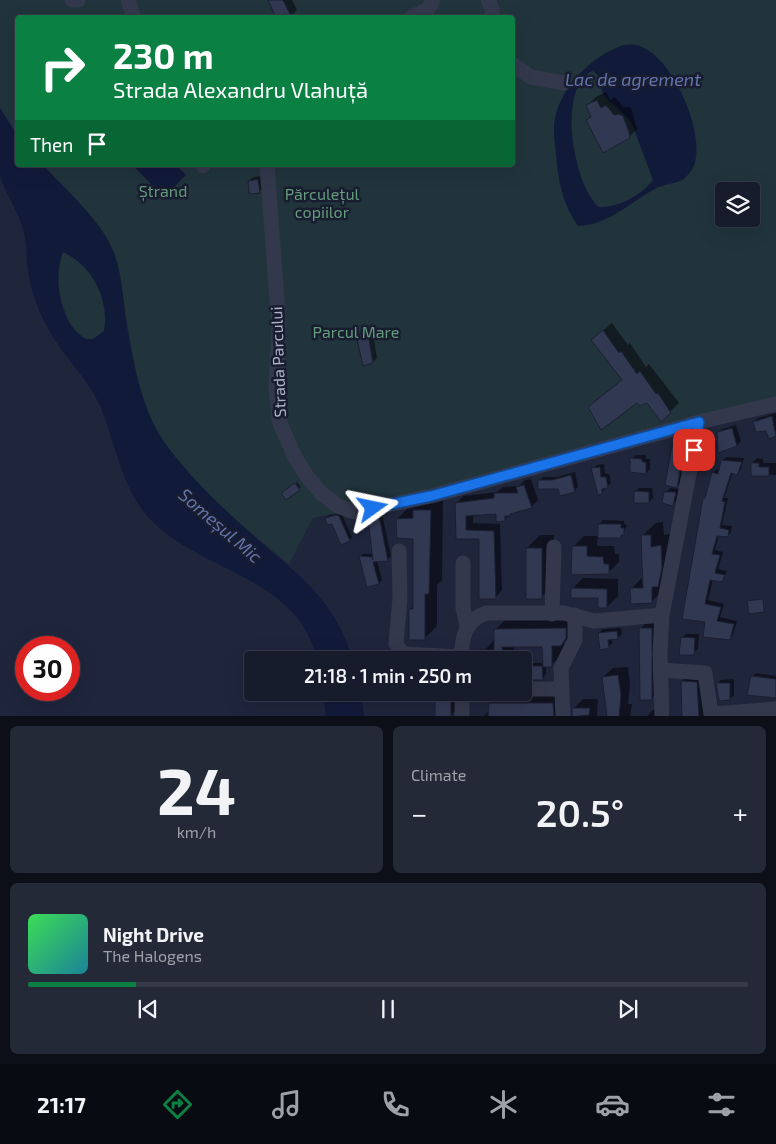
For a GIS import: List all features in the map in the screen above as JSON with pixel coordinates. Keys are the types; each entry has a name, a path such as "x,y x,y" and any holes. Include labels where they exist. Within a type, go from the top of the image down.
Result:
{"street":[{"path":"72,0 78,0"},
{"path":"128,0 133,15"},
{"path":"417,15 428,9 433,0"},
{"path":"488,0 492,9 492,15"},
{"path":"515,66 531,77 564,83"},
{"name":"Strada Parcului","path":"267,167 279,327 276,387 278,421 295,458 306,475 321,493 338,506 354,512 431,496 699,422 776,404"},
{"path":"662,716 662,615 699,422"},
{"path":"552,614 554,547"},
{"path":"399,551 400,598 396,644 400,651"},
{"path":"463,563 463,608 472,620"},
{"path":"462,651 463,636 472,620 495,613 575,615 594,621 662,615"},
{"path":"563,716 561,668 575,640 575,615"},
{"path":"661,670 705,673 711,714 776,709"},
{"path":"532,689 562,689"},
{"path":"462,701 462,716"}],"green space":[{"name":"Parcul Mare","path":"0,0 776,0 776,401 445,489 313,518 289,564 254,536 217,502 168,448 157,430 139,385 121,286 105,234 45,167 515,167 515,15 15,15 15,132 0,108"},
{"path":"63,252 82,265 90,274 101,295 105,319 104,331 94,338 85,338 77,333 65,313 58,276"}],"water":[{"name":"Lac de agrement","path":"624,45 636,45 649,51 673,77 690,113 695,132 697,149 695,163 681,181 649,192 611,217 590,225 578,226 563,197 559,180 554,123 564,94 572,83 590,64","holes":["592,71 595,73 604,95 632,124 653,180 629,200 606,207 599,207 590,196 576,159 573,138 572,116 574,97 581,81"]},
{"name":"Someșul Mic","path":"0,108 15,132 15,167 45,167 83,206 109,241 119,271 127,327 144,402 164,442 183,466 214,499 310,586 335,618 350,651 314,651 307,632 291,611 270,593 173,538 142,510 127,483 96,397 55,340 42,318 30,284 24,232 0,176","holes":["63,252 82,265 97,284 101,295 105,319 104,331 93,339 86,339 77,332 64,312 59,287 60,263"]},
{"path":"134,167 178,167 186,175 164,197"},
{"path":"324,701 362,701 364,716 326,716"}],"building":[{"path":"268,0 283,0 290,15 275,15"},
{"path":"597,100 601,108 606,105 614,115 619,114 623,116 630,138 603,153 586,120 591,117 586,105"},
{"path":"258,179 260,193 249,194 248,181"},
{"path":"603,330 637,374 640,371 671,413 661,422 647,403 640,406 637,403 601,430 588,407 622,380 591,340"},
{"path":"368,332 373,363 363,366 356,335"},
{"path":"772,416 776,436 769,439 766,431 756,432 753,422"},
{"path":"732,428 737,446 718,453 717,432"},
{"path":"672,446 684,449 677,488 665,485"},
{"path":"630,458 642,459 642,462 646,462 646,474 630,472"},
{"path":"721,460 742,462 737,475 731,473 722,501 725,502 720,528 729,530 728,537 717,536 712,554 720,555 715,573 725,575 722,582 710,580 705,604 721,607 717,621 734,624 730,640 703,637 705,622 682,619 703,498 705,498 712,472 718,474"},
{"path":"751,463 759,463 759,467 769,467 769,476 751,476"},
{"path":"600,467 601,477 606,477 608,488 602,489 602,494 598,495 591,468"},
{"path":"571,475 575,492 560,496 558,489 538,489 538,480 552,480"},
{"path":"295,483 300,490 286,500 281,493"},
{"path":"524,485 532,508 505,516 505,521 496,522 496,514 466,516 466,530 494,531 496,599 479,599 479,539 456,539 455,503 494,498 494,493 518,493 516,487"},
{"path":"634,491 649,492 649,503 634,503"},
{"path":"664,492 676,492 673,506 662,503"},
{"path":"413,510 431,510 429,594 425,594 425,640 409,640 409,609 413,609 413,539 397,538 396,519 413,518"},
{"path":"339,516 350,541 341,545 332,524 327,525 325,518"},
{"path":"379,516 388,561 373,562 379,584 367,587 359,556 372,557 373,560 368,519"},
{"path":"598,524 621,524 621,528 624,528 624,535 621,535 621,538 598,538"},
{"path":"641,535 651,535 651,547 661,545 662,568 658,587 652,587 652,603 631,604 630,588 643,588"},
{"path":"572,546 587,546 587,556 603,557 604,564 609,564 609,574 571,575"},
{"path":"526,548 542,548 542,599 526,599"},
{"path":"571,588 607,589 607,608 598,608 598,598 571,598"},
{"path":"763,599 764,612 749,614 747,601"},
{"path":"566,628 566,638 561,646 552,646 552,667 543,667 542,647 502,647 502,651 483,651 494,650 494,629"},
{"path":"639,628 652,628 652,700 640,700"},
{"path":"617,631 618,639 608,640 609,648 600,650 598,633"},
{"path":"681,637 695,638 694,655 679,655"},
{"path":"532,666 542,666 543,680 532,680"},
{"path":"618,675 621,695 619,716 607,716 602,677"},
{"path":"751,676 776,679 776,698 747,695"},
{"path":"681,681 697,682 699,716 682,716"},
{"path":"716,683 730,683 730,700 719,701"},
{"path":"435,701 451,701 451,716 435,716"},
{"path":"489,703 553,703 554,716 488,716"},
{"path":"572,708 590,708 589,715 572,716"}],"route":[{"path":"373,508 431,496 573,456 662,434 699,422 694,450"}],"park label":[{"name":"Ștrand","path":"163,191"},
{"name":"Părculețul copiilor","path":"322,203"}]}
